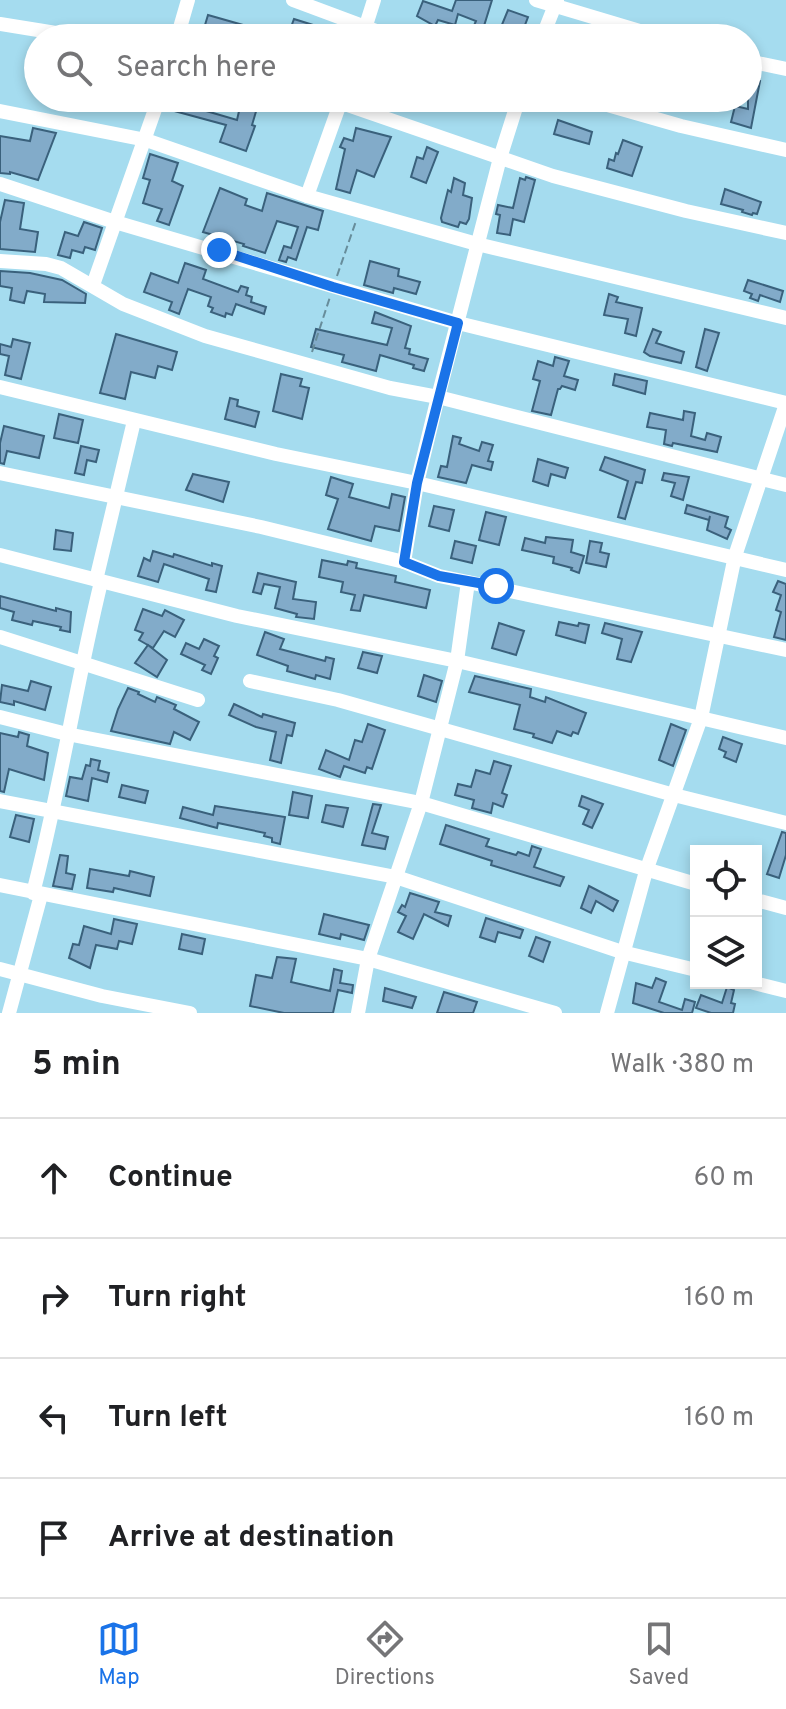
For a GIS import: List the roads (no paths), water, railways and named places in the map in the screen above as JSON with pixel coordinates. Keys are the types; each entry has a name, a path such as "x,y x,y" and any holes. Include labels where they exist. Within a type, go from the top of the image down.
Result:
{"street":[{"path":"181,24 188,0"},
{"path":"293,0 345,24"},
{"path":"367,24 374,0"},
{"path":"536,0 556,3 620,24"},
{"path":"548,24 556,3"},
{"path":"0,24 24,28"},
{"path":"762,64 786,69"},
{"path":"0,111 146,140 307,196 477,244 786,318"},
{"path":"93,285 155,112"},
{"path":"307,196 332,112"},
{"path":"372,112 553,176 672,208 786,233"},
{"path":"404,562 417,483 438,397 515,112"},
{"path":"632,112 786,150"},
{"path":"0,184 115,222 219,250 458,323 786,404 735,556 701,718 646,871 607,1013"},
{"path":"0,261 61,268 123,304 205,336 390,388 438,397 786,485"},
{"path":"0,387 134,421 417,483 786,570"},
{"path":"9,1013 37,894 67,734 134,421"},
{"path":"0,473 261,527 404,562 439,576 786,650"},
{"path":"0,555 237,616 457,661 786,738"},
{"path":"358,1013 368,959 421,803 457,661 468,582"},
{"path":"0,637 198,700"},
{"path":"250,681 338,700 674,795 786,823"},
{"path":"0,717 67,734 421,803 690,882"},
{"path":"0,801 396,877 622,952 690,969"},
{"path":"0,885 368,959 555,1013"},
{"path":"762,902 786,908"},
{"path":"0,969 102,996 190,1013"},
{"path":"762,985 786,991"}]}
